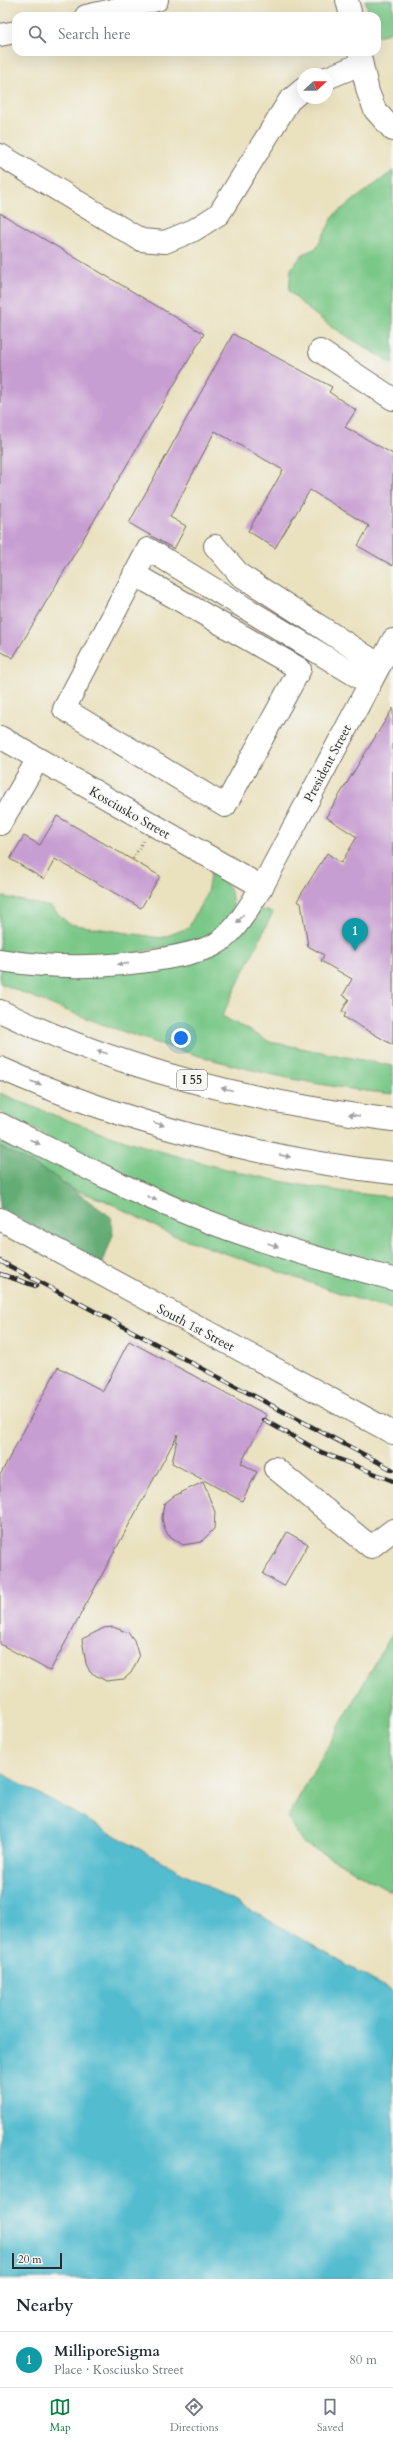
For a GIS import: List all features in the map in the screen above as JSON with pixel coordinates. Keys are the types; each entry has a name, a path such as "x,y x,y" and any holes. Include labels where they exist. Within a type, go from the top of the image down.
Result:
{"main road":[{"path":"104,12 157,0"},
{"path":"347,0 350,12"},
{"path":"0,35 12,33"},
{"path":"333,74 360,58 368,92 375,110 393,130"},
{"path":"0,155 141,240 165,242 194,230 219,214 289,101 297,94"},
{"path":"320,351 393,400"},
{"path":"215,546 240,575 375,675"},
{"path":"134,574 300,669 225,806 64,709 134,574 148,549 192,576 375,675"},
{"path":"181,601 192,576"},
{"name":"President Street","path":"0,960 30,965 97,966 136,963 196,951 214,945 227,936 262,887 393,640"},
{"name":"Kosciusko Street","path":"0,737 262,887"},
{"path":"0,824 38,759"},
{"name":"I 55","path":"0,1011 93,1049 175,1076 263,1098 393,1120"},
{"path":"0,1068 106,1108 197,1135 284,1156 393,1173"},
{"path":"0,1124 128,1188 192,1215 281,1247 393,1279"},
{"name":"South 1st Street","path":"0,1219 393,1433"},
{"path":"275,1468 371,1546 393,1530"}],"path":[{"path":"133,860 144,839"}],"green space":[{"path":"365,0 393,0 393,32 381,35 381,12 369,12"},
{"path":"393,171 393,364 325,322 289,291 291,269 303,254 316,248 335,214"},
{"path":"211,870 223,879 231,891 233,906 228,921 204,940 100,959 0,953 0,896 51,907 69,924 161,938 188,928 207,893"},
{"path":"258,909 273,912 222,1016 270,1042 393,1066 393,1094 342,1088 292,1079 192,1054 95,1021 0,983 0,966 172,963"},
{"path":"0,1093 93,1129 142,1146 193,1160 294,1184 344,1192 393,1197 393,1270 256,1228 186,1201 108,1168 0,1112"},
{"path":"0,1133 393,1289 393,1309 374,1305 170,1234 106,1201 72,1189 51,1174 0,1147"},
{"path":"0,1147 51,1174 111,1217 113,1235 102,1265 0,1208"},
{"path":"393,1632 393,1892 303,1843 287,1818"}],"water":[{"path":"0,1772 281,1927 393,1992 393,2279 0,2279"}],"building":[{"path":"0,213 204,334 13,658 0,651"},
{"path":"233,334 332,387 329,392 356,410 345,427 393,454 393,566 358,546 369,526 310,490 275,548 248,531 283,470 215,431 170,517 186,526 174,549 129,523"},
{"path":"393,708 393,1045 344,1017 346,1013 342,1011 349,999 343,995 352,979 321,961 324,955 308,946 301,903 297,901 327,853 341,863 357,837 326,817"},
{"path":"57,816 160,876 141,908 55,859 44,879 10,859 24,836 40,845"},
{"path":"129,1341 267,1415 241,1463 257,1472 242,1501 172,1463 178,1434 50,1671 0,1644 0,1475 58,1367 103,1391"},
{"path":"203,1482 215,1512 214,1529 201,1542 183,1545 168,1535 164,1527 162,1518 164,1504 174,1496"},
{"path":"287,1532 308,1544 284,1586 263,1574"},
{"path":"113,1627 129,1633 134,1640 139,1657 131,1673 124,1679 106,1681 90,1672 86,1664 82,1639 104,1628"}],"railway":[{"path":"0,1261 393,1470"},
{"path":"0,1274 36,1286"},
{"path":"264,1420 319,1451 393,1481"}],"place":[{"name":"MilliporeSigma","path":"355,951"}]}
